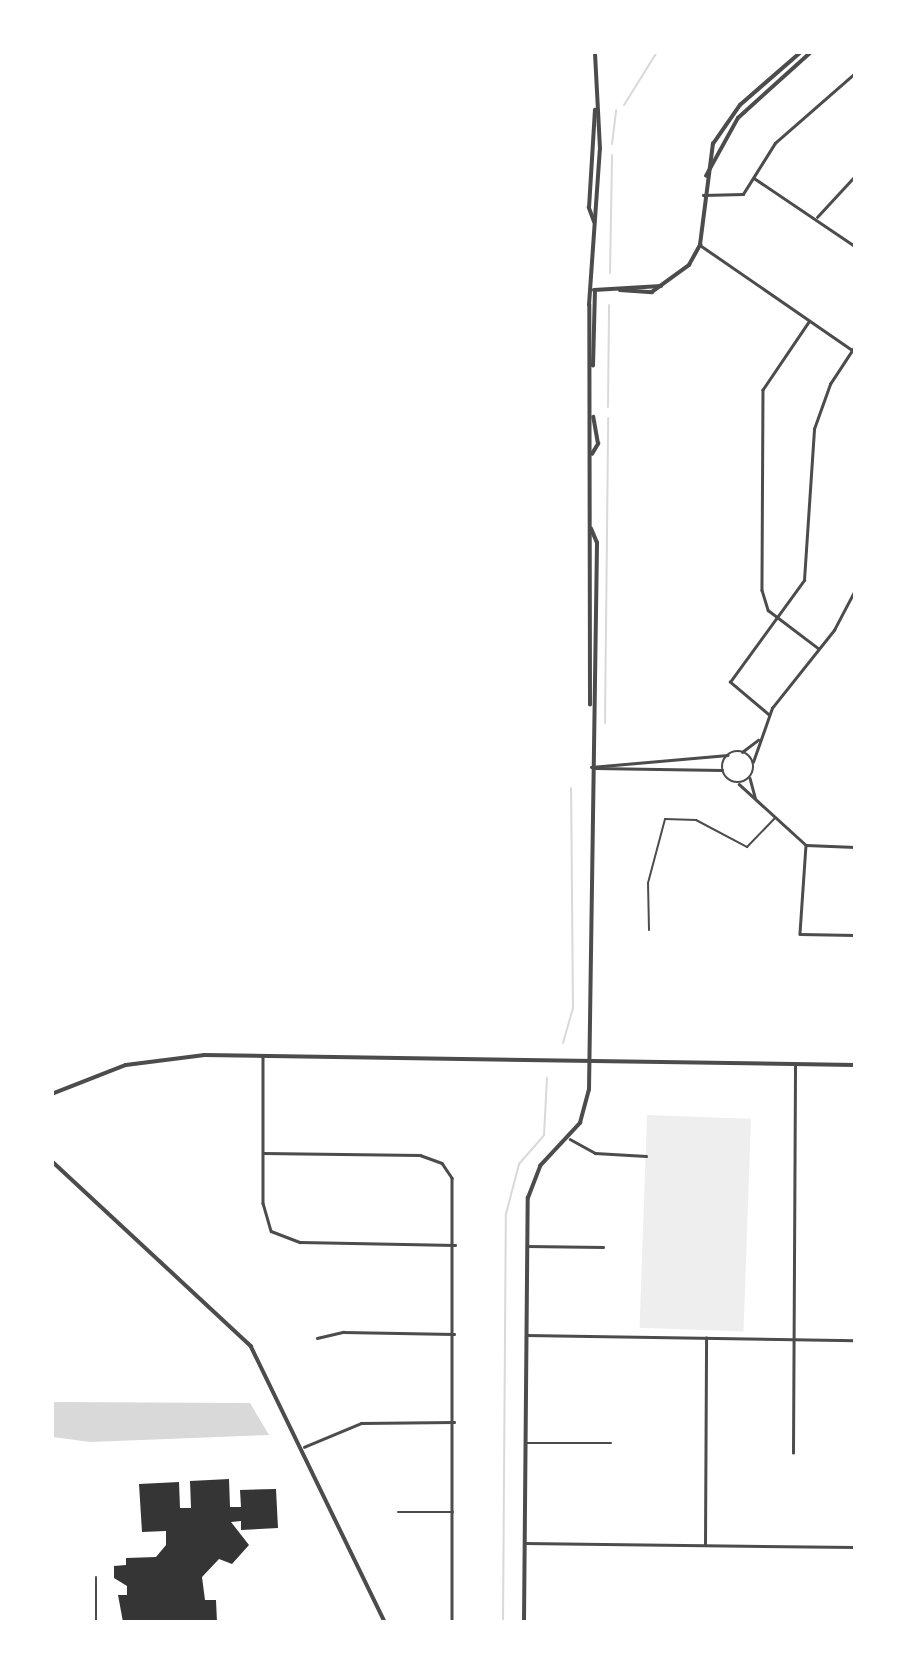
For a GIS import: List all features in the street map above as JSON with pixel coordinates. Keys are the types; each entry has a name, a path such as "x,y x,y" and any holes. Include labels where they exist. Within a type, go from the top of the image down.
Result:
{"street":[{"path":"595,225 589,208 596,52"},
{"path":"594,290 663,286 689,265 700,245 706,161 729,117 801,52"},
{"path":"705,178 737,118 811,52"},
{"path":"704,195 737,196 754,178 775,143 855,73"},
{"path":"591,707 586,692 595,225 600,149 595,110"},
{"path":"816,218 855,176"},
{"path":"754,178 855,246"},
{"path":"700,245 809,322 854,349 814,429 809,559 779,618 730,682 769,715"},
{"path":"593,366 589,305 594,290"},
{"path":"809,322 763,390 762,590 768,610 818,648"},
{"path":"592,454 598,444 593,417"},
{"path":"524,1622 527,1246 531,1184 548,1157 570,1139 586,1109 589,1060 591,707 597,543 591,529"},
{"path":"755,797 750,778 758,740 769,715 818,648 855,590"},
{"path":"591,767 727,755 742,752 758,740"},
{"path":"742,752 753,762"},
{"path":"722,770 727,755"},
{"path":"591,767 722,770 806,845 855,847"},
{"path":"738,783 750,778"},
{"path":"806,845 800,934 855,935"},
{"path":"52,1094 126,1065 204,1055 855,1065"},
{"path":"263,1056 265,1218 271,1231 300,1242 455,1245"},
{"path":"793,1453 795,1064"},
{"path":"570,1139 594,1153 646,1156"},
{"path":"263,1153 419,1155 446,1166 455,1193 452,1620"},
{"path":"52,1161 235,1326 259,1358 304,1447 385,1622"},
{"path":"527,1246 603,1247"},
{"path":"317,1338 343,1332 454,1334"},
{"path":"526,1335 855,1339"},
{"path":"705,1545 706,1338"},
{"path":"304,1447 371,1422 454,1422"},
{"path":"525,1443 611,1443"},
{"path":"398,1512 453,1512"},
{"path":"524,1542 855,1547"}],"lane":[{"path":"649,930 648,883 665,819 696,820 747,847 776,817"},
{"path":"96,1577 96,1622"}],"shaded area":[{"path":"647,1115 751,1119 744,1331 640,1328"},
{"path":"52,1402 250,1403 269,1435 90,1442 53,1437"}],"building":[{"path":"229,1479 230,1507 241,1507 240,1490 276,1489 278,1528 241,1530 241,1521 231,1522 249,1545 232,1564 219,1559 202,1577 205,1600 216,1600 217,1622 123,1622 118,1595 127,1595 127,1586 114,1578 114,1566 126,1565 126,1558 156,1557 166,1545 166,1531 142,1532 139,1484 179,1482 180,1508 191,1508 190,1481"}],"waterway":[{"path":"624,105 657,52"},
{"path":"612,144 616,110"},
{"path":"610,273 612,155"},
{"path":"608,407 609,305"},
{"path":"605,723 608,418"},
{"path":"563,1043 573,1009 571,788"},
{"path":"503,1622 506,1214 519,1164 544,1135 547,1078"}]}
